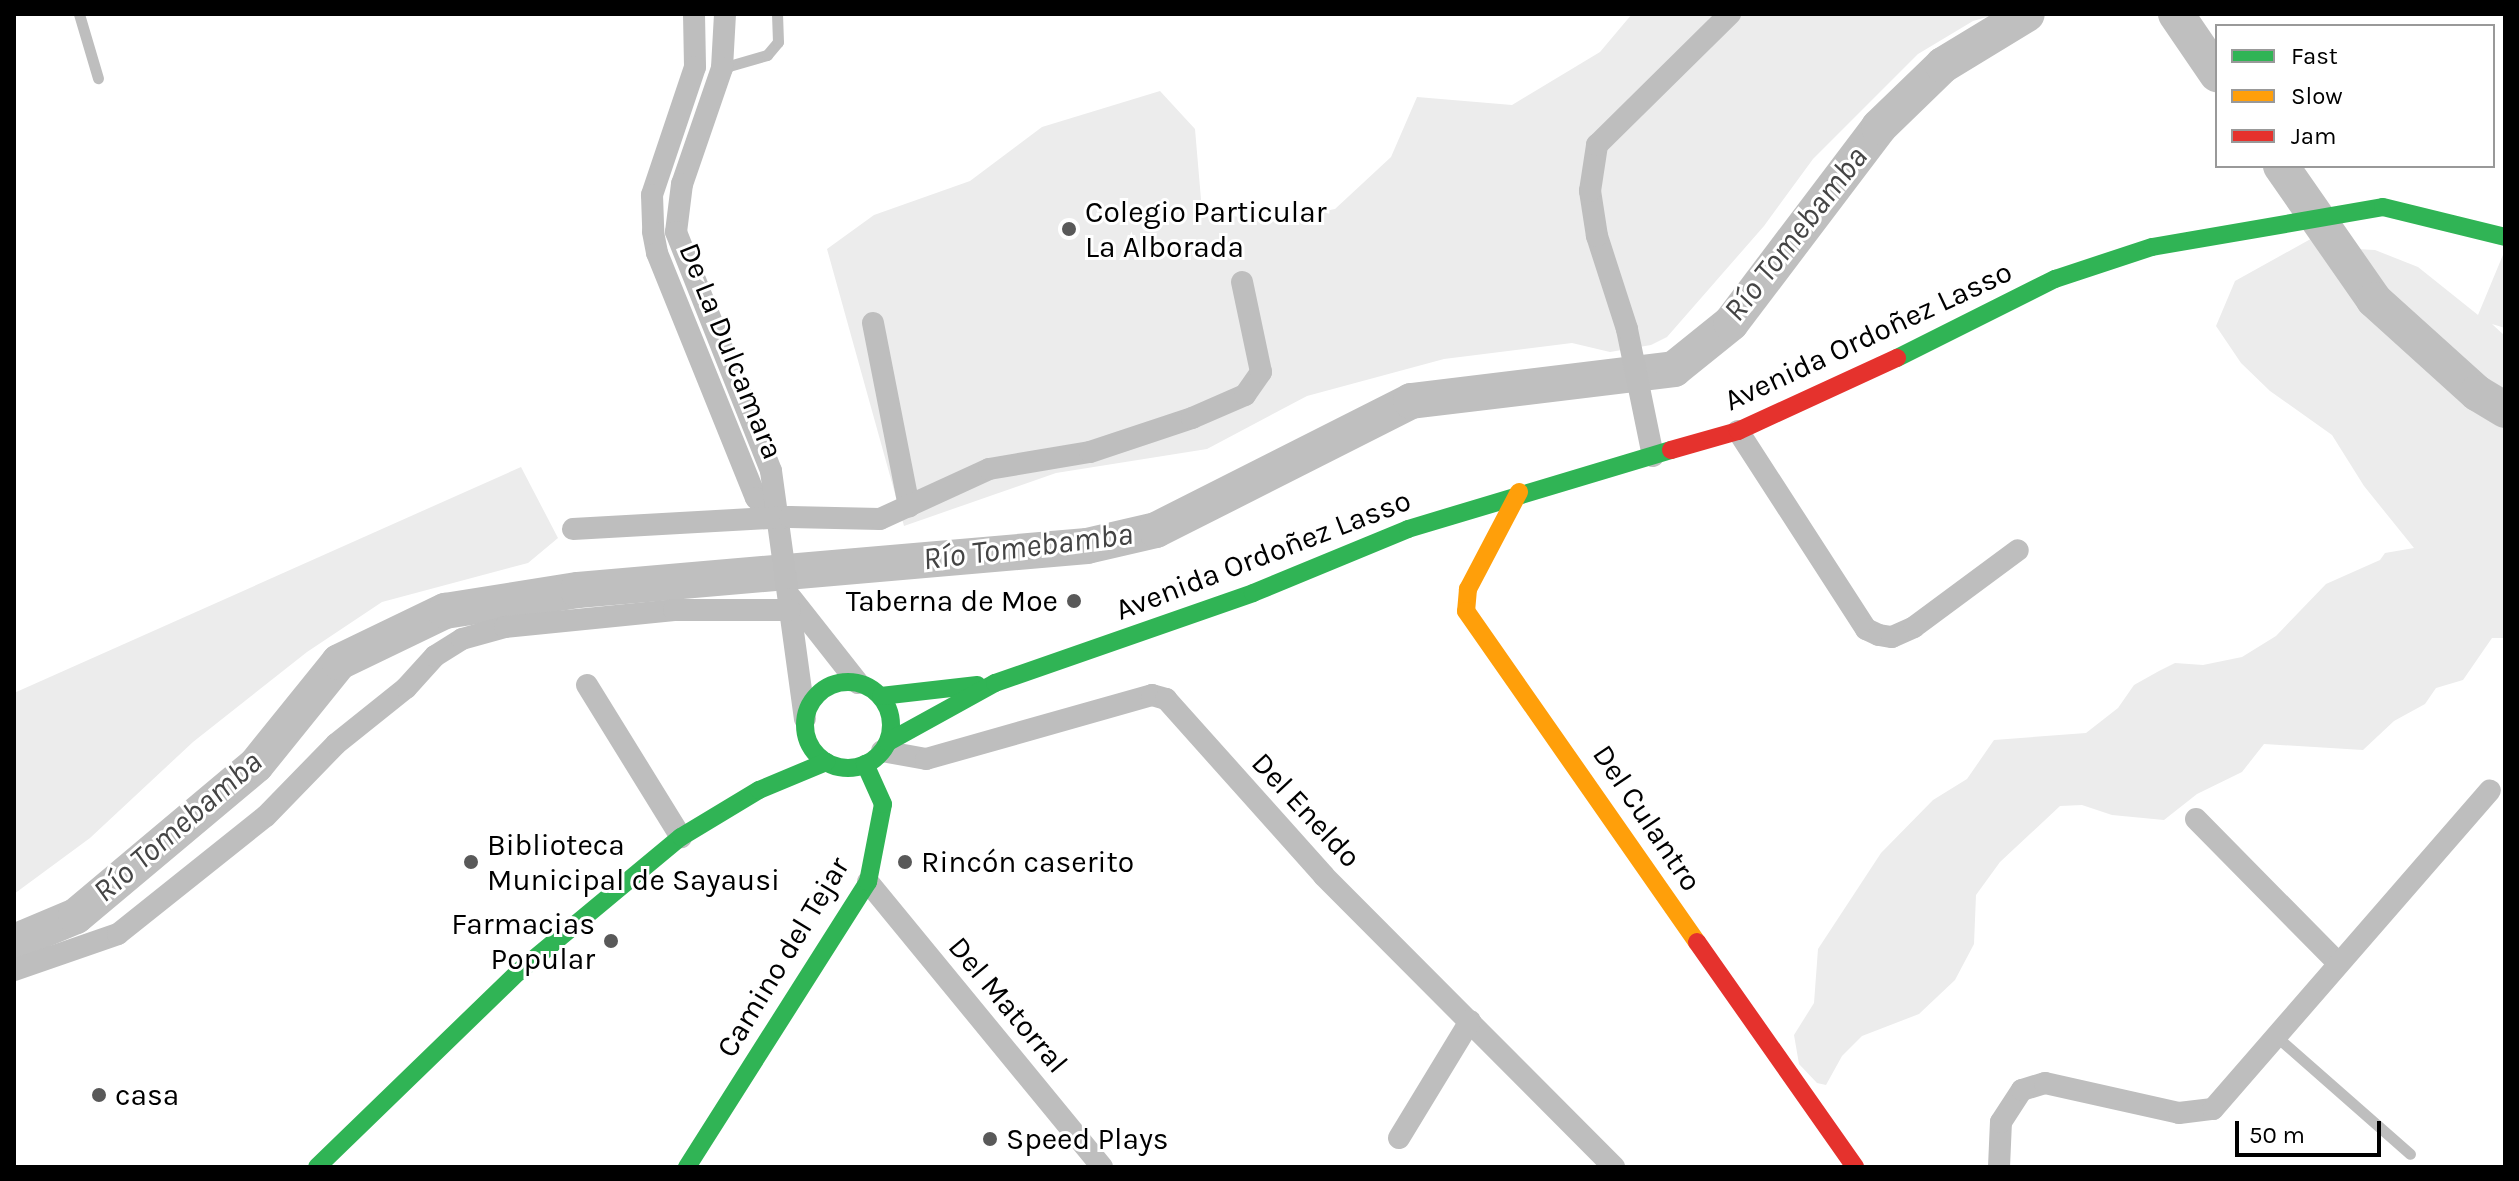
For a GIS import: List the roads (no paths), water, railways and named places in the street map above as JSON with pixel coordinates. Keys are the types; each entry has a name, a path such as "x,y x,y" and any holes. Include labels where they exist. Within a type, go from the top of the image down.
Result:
{"main road":[{"name":"Avenida Ordoñez Lasso","path":"878,753 995,683 1519,492 1738,431 1859,377 2055,279 2152,247 2281,222 2383,207 2505,237"},
{"name":"Del Culantro","path":"1519,492 1468,589 1466,611 1855,1167"},
{"path":"759,790 805,724 824,690 858,683 881,696 891,718 878,753 852,768 826,762 808,742 805,724"},
{"name":"Avenida Ordoñez Lasso","path":"881,696 995,683"},
{"name":"Camino del Tejar","path":"687,1167 868,882 883,804 878,753"},
{"path":"317,1167 517,973 681,837 759,790 826,762"}],"street":[{"name":"De La Dulcamara","path":"694,14 695,67 652,195 653,232 657,253 756,498 776,522"},
{"name":"De La Dulcamara","path":"725,14 722,68 682,184 676,232 771,471 776,522 791,601 805,724"},
{"path":"1653,456 1627,329 1597,236 1590,191 1597,145 1730,14"},
{"path":"573,529 868,521 909,506 989,469 1116,445 1245,395 1261,372 1242,282"},
{"path":"873,323 909,506"},
{"path":"1738,431 1866,629 1879,635 1892,637 1914,627 2018,550"},
{"name":"De La Dulcamara","path":"791,601 858,683"},
{"path":"14,970 118,934 266,816 336,744 400,694 435,656 462,639 505,627 791,601"},
{"path":"587,685 681,837"},
{"name":"Del Eneldo","path":"878,753 926,759 1152,695 1166,699 1324,876 1470,1021 1605,1164"},
{"path":"1999,1167 2001,1122 2022,1090 2045,1083 2195,1114 2213,1109 2490,790"},
{"path":"2196,819 2338,963"},
{"name":"Del Matorral","path":"868,882 1102,1167"},
{"path":"1399,1138 1470,1021"}],"lane":[{"path":"79,14 98,78"},
{"path":"722,68 767,55 778,42 777,14"},
{"path":"2277,1037 2410,1154"}],"waterway":[{"name":"Río Tomebamba","path":"14,942 76,916 256,765 339,662 445,611 578,590 1087,546 1156,530 1411,401 1674,369 1731,323 1879,127 1943,65 2027,14"},
{"path":"2176,14 2215,71"},
{"path":"2282,168 2374,300 2477,393 2505,410"}],"place":[{"name":"Colegio Particular La Alborada","path":"1069,229"},
{"name":"Taberna de Moe","path":"1074,601"},
{"name":"Biblioteca Municipal de Sayausi","path":"471,862"},
{"name":"Rincón caserito","path":"905,862"},
{"name":"Farmacias Popular","path":"611,941"},
{"name":"casa","path":"99,1095"},
{"name":"Speed Plays","path":"990,1139"}]}
